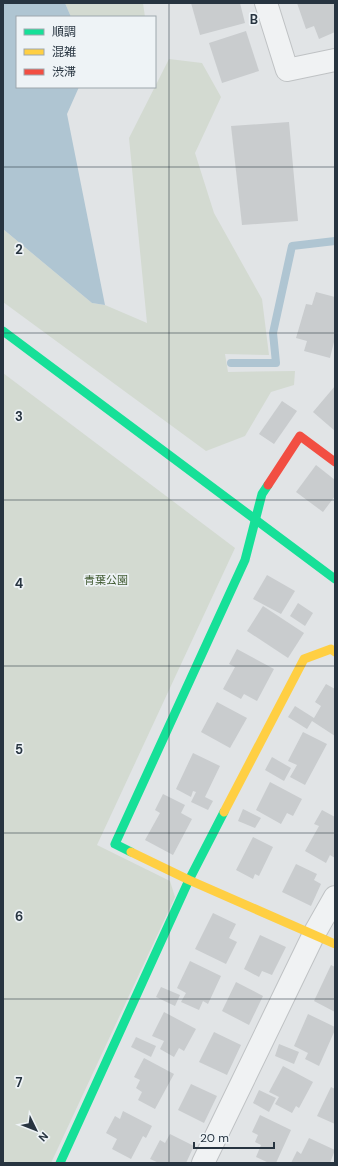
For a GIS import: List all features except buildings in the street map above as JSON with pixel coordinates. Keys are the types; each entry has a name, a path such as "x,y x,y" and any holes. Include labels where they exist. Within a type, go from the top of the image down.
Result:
{"street":[{"path":"266,3 287,70 335,60"},
{"path":"3,331 335,579"},
{"path":"335,462 300,436 262,494 245,560 115,844 189,880 335,944"},
{"path":"60,1163 189,880 304,659 331,649 335,652"},
{"path":"203,1163 314,934 335,897"}],"green space":[{"path":"65,3 143,3 145,16 71,16"},
{"path":"169,59 202,63 221,97 195,153 214,213 262,299 269,355 225,354 228,372 295,371 294,385 271,392 245,436 206,451 3,302 3,229 92,303 105,305 147,323 129,138 154,88 156,88 156,85"},
{"name":"青葉公園","path":"3,373 235,548 97,845 170,881 175,897 51,1163 3,1163"}],"water":[{"path":"3,3 65,3 71,16 16,16 16,88 79,88 67,114 105,305 92,303 3,229"}],"waterway":[{"path":"231,363 276,363 273,333 292,246 335,241"}],"traffic: fast":[{"path":"3,331 335,579"},
{"path":"131,852 115,844 245,560 262,494 268,485"},
{"path":"60,1163 189,880 224,812"}],"traffic: slow":[{"path":"224,812 304,659 331,649 335,652"},
{"path":"131,852 189,880 335,944"}],"traffic: jam":[{"path":"268,485 300,436 335,462"}]}
